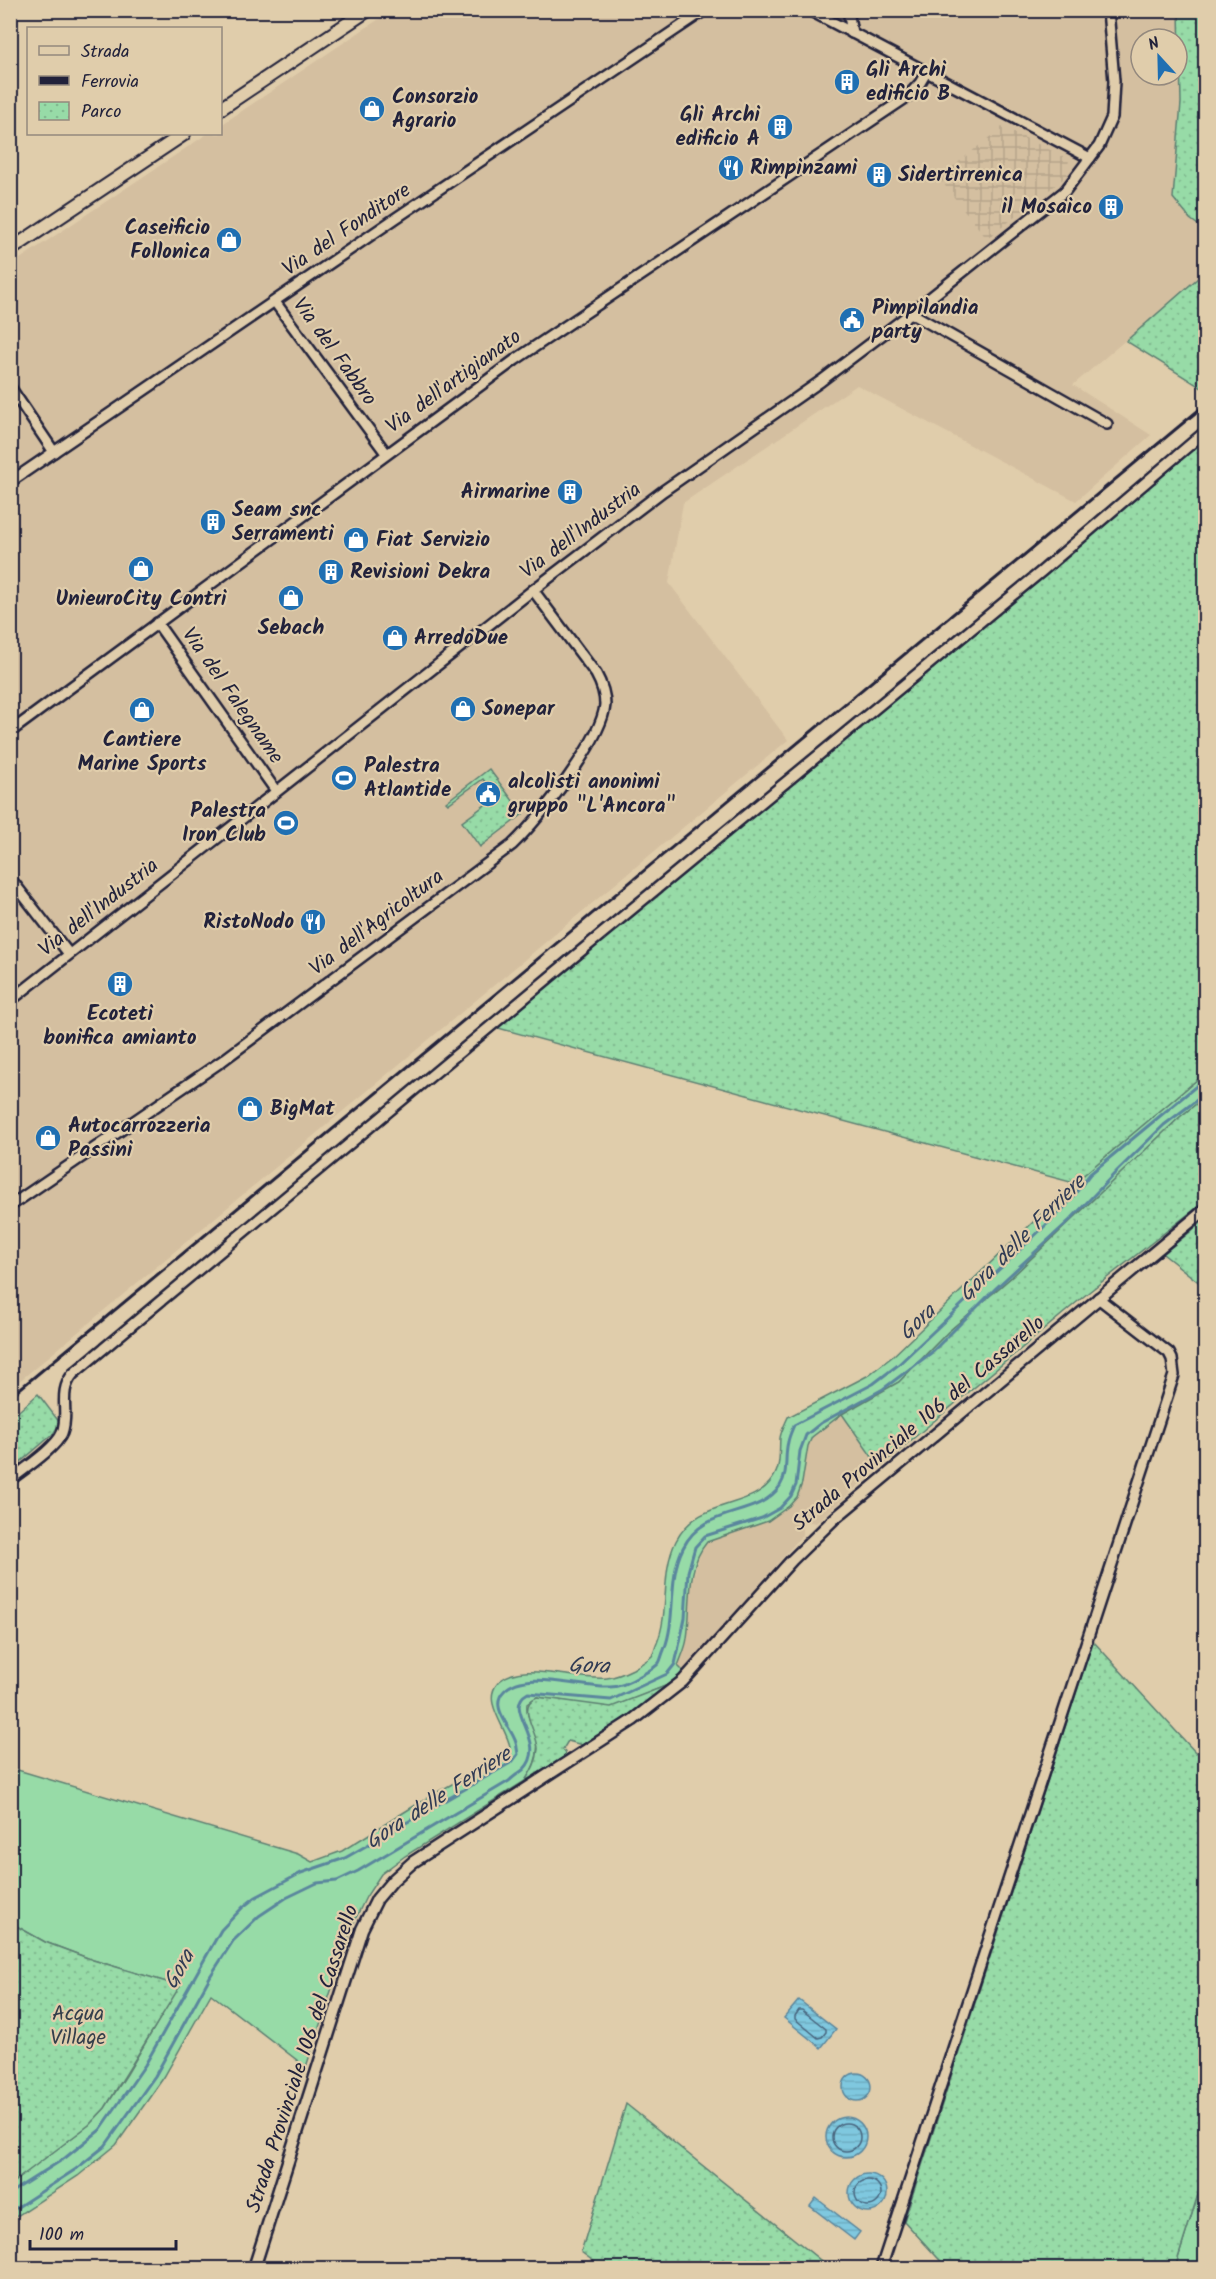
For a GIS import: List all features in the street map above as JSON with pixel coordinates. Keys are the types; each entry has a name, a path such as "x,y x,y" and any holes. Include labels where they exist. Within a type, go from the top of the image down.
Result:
{"main road":[{"path":"222,109 368,10"},
{"path":"10,250 182,135"}],"street":[{"name":"Via del Fonditore","path":"10,482 705,10"},
{"path":"848,10 852,33"},
{"name":"Via dell'Industria","path":"10,1001 533,590 644,505 821,381 911,313 1065,190 1082,171 1109,128 1114,106 1114,71 1108,10"},
{"path":"811,11 1090,159"},
{"name":"Via dell'artigianato","path":"10,732 386,453 553,333 907,97 926,73"},
{"name":"Via del Fabbro","path":"274,302 386,453"},
{"path":"911,313 1107,424"},
{"path":"10,387 54,452"},
{"path":"10,1480 60,1437 64,1424 64,1387 73,1374 86,1362 1049,564 1206,431"},
{"name":"Via dell'Agricoltura","path":"10,1206 222,1061 447,894 512,844 552,801 587,747 603,714 605,704 602,687 596,674 533,590"},
{"name":"Via del Falegname","path":"157,623 276,791"},
{"path":"10,878 69,954"},
{"name":"Strada Provinciale 106 del Cassarello","path":"254,2268 362,1929 377,1899 413,1862 663,1699 683,1681 792,1560 834,1519 1206,1209"},
{"path":"881,2268 1173,1375 1172,1359 1169,1353 1098,1298"}],"shaded area":[{"path":"391,11 1179,11 1179,27 1129,27 1129,87 1181,87 1173,198 1190,219 1205,230 1205,272 1073,385 1151,435 1076,501 857,385 683,503 669,583 788,740 11,1388 11,265 206,135 222,135 222,124"},
{"path":"1002,127 1069,159 1067,176 987,239 939,178"},
{"path":"842,1414 879,1467 816,1523 806,1521 801,1526 803,1534 684,1672 678,1666 687,1640 690,1586 703,1546 715,1538 768,1521 802,1483 808,1446 812,1437"}],"green space":[{"path":"1179,11 1205,11 1205,230 1190,219 1173,198 1181,87 1189,87 1189,27 1179,27"},
{"path":"1205,272 1205,390 1126,341"},
{"path":"1205,434 1205,1073 1074,1183 498,1028"},
{"path":"489,769 523,814 480,847 462,822 496,797 483,779 448,804 446,802"},
{"path":"1205,1073 1205,1097 1180,1117 1013,1276 948,1332 899,1382 842,1414 812,1437 808,1446 802,1483 797,1497 789,1506 768,1521 707,1542 700,1552 692,1576 685,1649 678,1666 684,1672 668,1685 611,1708 537,1697 527,1704 527,1713 536,1734 538,1748 529,1775 525,1781 405,1856 381,1874 366,1897 353,1924 306,2067 211,1994 164,2077 116,2145 78,2176 11,2220 10,2184 89,2125 105,2108 179,1986 93,1960 45,1942 11,1923 11,1768 298,1854 312,1862 342,1851 427,1798 506,1754 510,1747 492,1699 497,1684 506,1676 533,1672 607,1678 630,1670 652,1656 661,1630 668,1566 676,1541 686,1527 698,1517 739,1501 764,1488 777,1469 781,1435 788,1417 867,1376 892,1357 1074,1183"},
{"path":"1205,1097 1205,1201 1089,1292 879,1467 842,1414 899,1382 948,1332 1013,1276 1180,1117"},
{"path":"1205,1220 1205,1280 1201,1284 1163,1254"},
{"path":"38,1394 60,1423 53,1434 11,1470 11,1418"},
{"path":"1093,1641 1196,1753 1205,1745 1205,2172 1175,2268 947,2268 904,2221"},
{"path":"668,1685 639,1709 582,1745 568,1741 563,1749 567,1756 525,1781 534,1766 538,1749 529,1720 528,1707 531,1701 537,1697 611,1707"},
{"name":"Acqua Village","path":"11,1923 45,1942 93,1960 180,1986 105,2108 89,2125 11,2184"},
{"path":"626,2104 830,2268 603,2268 581,2252"},
{"path":"1205,2172 1205,2268 1175,2268"}],"water":[{"path":"799,2000 836,2029 821,2048 784,2018"},
{"path":"857,2073 867,2077 871,2087 867,2097 857,2101 847,2097 843,2087 847,2077"},
{"path":"846,2117 854,2118 860,2123 865,2129 865,2145 860,2151 854,2156 846,2157 838,2156 832,2151 827,2145 826,2137 827,2129 832,2123 838,2118"},
{"path":"868,2174 881,2180 887,2193 881,2206 868,2212 855,2206 849,2193 855,2180"},
{"path":"816,2198 860,2232 854,2240 810,2206"}],"waterway":[{"name":"Gora","path":"10,2193 65,2158 100,2130 145,2065 221,1930 243,1907 256,1897 301,1873 345,1858 512,1762 518,1754 516,1742 500,1709 500,1697 504,1691 513,1684 540,1680 614,1687 633,1680 657,1665 668,1637 675,1573 683,1548 693,1534 704,1525 717,1518 758,1504 770,1497 780,1486 785,1470 788,1440 794,1425 873,1384 898,1365 1065,1207 1090,1174 1206,1078"},
{"name":"Gora delle Ferriere","path":"10,2212 76,2169 105,2146 155,2076 211,1975 233,1941 259,1916 286,1898 317,1883 337,1881 358,1871 509,1781 524,1769 530,1758 532,1747 519,1707 521,1699 528,1693 611,1700 667,1674 675,1664 685,1618 688,1572 695,1547 705,1536 762,1518 780,1508 791,1496 796,1485 800,1451 806,1435 821,1423 883,1389 931,1353 996,1288 1070,1220 1164,1125 1206,1093"}],"railway":[{"path":"10,1397 1206,404"}],"place":[{"name":"Gli Archi edificio B","path":"847,82"},
{"name":"Consorzio Agrario","path":"372,109"},
{"name":"Gli Archi edificio A","path":"780,127"},
{"name":"Rimpinzami","path":"731,168"},
{"name":"Sidertirrenica","path":"879,175"},
{"name":"il Mosaico","path":"1111,207"},
{"name":"Caseificio Follonica","path":"229,240"},
{"name":"Pimpilandia party","path":"852,320"},
{"name":"Airmarine","path":"570,492"},
{"name":"Seam snc Serramenti","path":"213,522"},
{"name":"Fiat Servizio","path":"356,540"},
{"name":"UnieuroCity Contri","path":"141,569"},
{"name":"Revisioni Dekra","path":"331,572"},
{"name":"Sebach","path":"291,598"},
{"name":"ArredoDue","path":"395,638"},
{"name":"Sonepar","path":"463,709"},
{"name":"Cantiere Marine Sports","path":"142,710"},
{"name":"Palestra Atlantide","path":"344,778"},
{"name":"alcolisti anonimi gruppo \"L'Ancora\"","path":"488,794"},
{"name":"Palestra Iron Club","path":"286,823"},
{"name":"RistoNodo","path":"313,922"},
{"name":"Ecoteti bonifica amianto","path":"120,984"},
{"name":"BigMat","path":"250,1109"},
{"name":"Autocarrozzeria Passini","path":"48,1138"}]}
